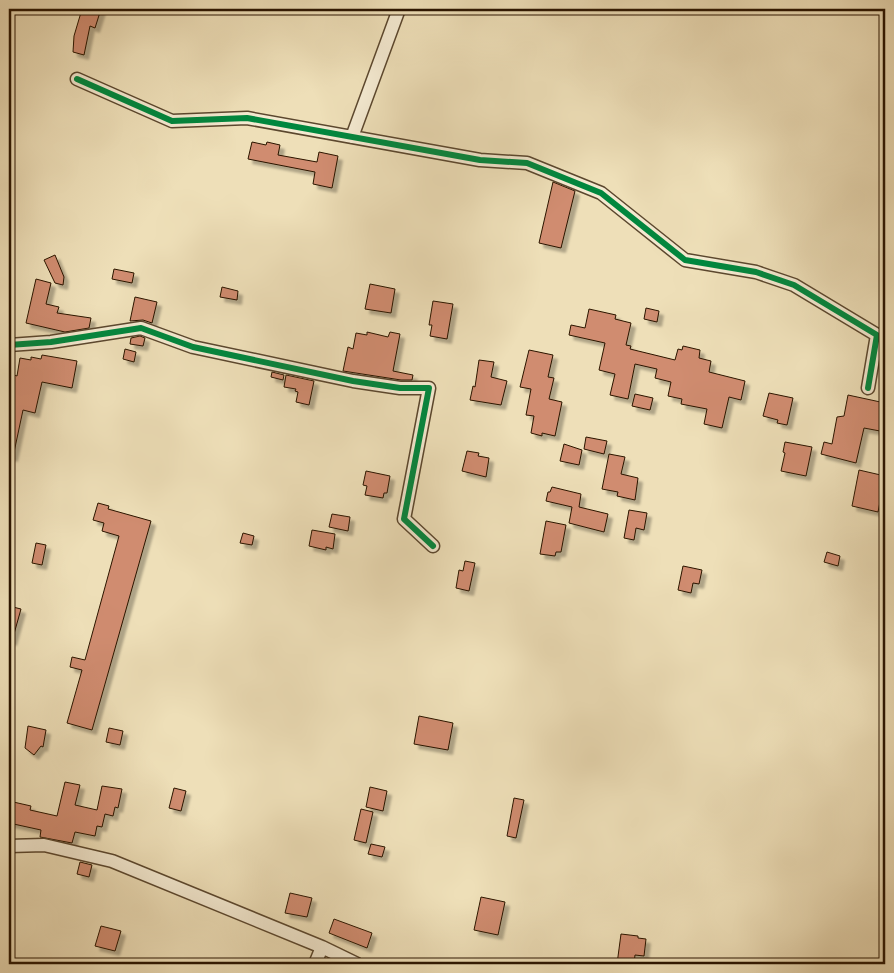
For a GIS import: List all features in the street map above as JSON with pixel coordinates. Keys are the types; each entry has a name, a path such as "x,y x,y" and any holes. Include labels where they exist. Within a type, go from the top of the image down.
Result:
{"street":[{"path":"352,137 399,9"},
{"path":"76,79 172,121 247,118 480,160 527,163 601,194 684,260 756,272 794,285 877,335 868,388"},
{"path":"9,345 51,342 141,328 193,347 353,381 400,388 429,388 404,519 433,546"},
{"path":"9,846 44,844 112,861 322,947 357,964"},
{"path":"315,964 322,947"}],"building":[{"path":"82,9 101,9 95,28 90,26 84,55 73,52 74,36"},
{"path":"252,142 266,145 267,142 280,145 278,155 317,162 319,152 338,156 332,188 313,184 315,172 248,159"},
{"path":"553,182 575,191 561,248 539,243"},
{"path":"55,255 64,277 63,285 55,283 44,260"},
{"path":"114,269 134,273 132,283 112,279"},
{"path":"36,279 51,283 46,304 59,307 57,313 91,318 89,328 65,332 26,323"},
{"path":"370,284 395,289 391,313 365,309"},
{"path":"222,287 238,291 237,300 220,297"},
{"path":"135,297 157,302 152,323 143,320 130,321"},
{"path":"433,301 453,304 447,339 430,336 432,325 429,325"},
{"path":"646,308 659,311 657,322 644,319"},
{"path":"589,309 616,315 615,319 631,323 626,345 631,346 630,349 675,360 678,349 682,350 683,346 700,350 699,358 711,361 709,372 745,381 741,400 729,397 722,428 704,424 707,409 681,404 682,399 668,396 671,382 655,378 657,369 635,364 628,399 610,395 615,374 599,370 605,343 569,335 571,325 585,328"},
{"path":"367,332 388,337 390,332 400,334 393,371 413,375 412,380 343,371 348,347 353,349 356,333 367,335"},
{"path":"140,336 145,338 143,346 130,344 131,338"},
{"path":"125,349 136,352 134,362 123,359"},
{"path":"529,350 553,355 548,377 554,378 549,399 562,402 555,436 542,433 542,436 531,433 534,416 526,415 531,389 520,387"},
{"path":"42,355 77,361 72,388 42,382 35,413 23,410 13,457 9,456 9,373 17,376 20,358 31,360 31,357 41,359"},
{"path":"479,360 494,362 491,377 507,381 501,405 470,400 473,386 475,387"},
{"path":"272,372 284,375 283,380 271,377"},
{"path":"286,375 314,381 309,405 296,402 298,392 295,391 296,389 284,387"},
{"path":"769,393 793,398 787,425 777,423 778,420 763,416"},
{"path":"635,394 653,398 650,410 632,406"},
{"path":"848,395 885,403 885,428 880,427 880,431 864,428 856,463 821,454 824,442 832,444 837,417 844,416"},
{"path":"586,437 607,441 604,454 584,449"},
{"path":"785,442 812,447 806,476 781,471 785,453 783,452"},
{"path":"564,444 582,450 579,465 560,461"},
{"path":"467,451 479,453 478,456 489,458 486,477 462,471"},
{"path":"609,454 625,457 621,474 638,478 635,500 617,496 618,492 602,489"},
{"path":"859,470 885,476 878,512 852,506"},
{"path":"366,471 390,476 387,493 384,493 383,498 365,495 367,486 363,485"},
{"path":"552,487 581,494 579,507 608,514 604,532 569,523 572,507 546,501 548,492 550,492"},
{"path":"98,503 109,506 108,509 151,521 92,730 67,723 82,670 70,667 72,657 85,660 119,536 102,531 104,523 93,520"},
{"path":"629,510 647,513 644,530 636,528 634,540 624,538"},
{"path":"332,514 350,517 348,531 329,527"},
{"path":"546,521 566,525 561,552 556,552 555,556 540,554"},
{"path":"312,530 335,534 333,549 326,547 326,550 309,546"},
{"path":"243,533 254,536 252,545 240,543"},
{"path":"36,543 46,545 42,565 32,563"},
{"path":"827,552 840,556 838,566 824,562"},
{"path":"465,561 475,563 469,591 456,588 459,570 463,571"},
{"path":"683,566 702,570 699,584 693,583 691,593 678,590"},
{"path":"9,606 21,609 12,641 9,640"},
{"path":"419,716 453,723 448,750 414,744"},
{"path":"28,726 46,730 43,747 41,746 34,755 25,748"},
{"path":"109,728 123,731 120,745 106,742"},
{"path":"65,782 80,785 75,805 97,810 102,786 122,789 118,808 115,807 113,816 105,814 102,827 97,826 95,836 75,832 72,843 40,837 41,830 9,823 9,801 31,806 30,810 57,816"},
{"path":"370,787 387,791 383,811 366,807"},
{"path":"174,788 186,791 181,811 169,808"},
{"path":"514,798 524,800 516,838 507,836"},
{"path":"361,809 373,812 366,843 354,840"},
{"path":"371,844 385,847 382,857 368,854"},
{"path":"80,862 92,865 89,877 77,874"},
{"path":"290,893 312,898 307,917 285,913"},
{"path":"481,897 505,902 498,935 474,930"},
{"path":"334,919 372,933 367,948 329,933"},
{"path":"101,926 121,931 115,951 95,946"},
{"path":"621,934 646,939 644,956 635,955 634,964 617,964"}],"cycle path":[{"path":"77,79 172,121 247,118 480,160 527,163 601,193 685,260 756,272 794,285 877,335 868,388"},
{"path":"9,345 51,342 141,328 193,347 353,381 400,388 429,388 404,519 433,546"}]}
